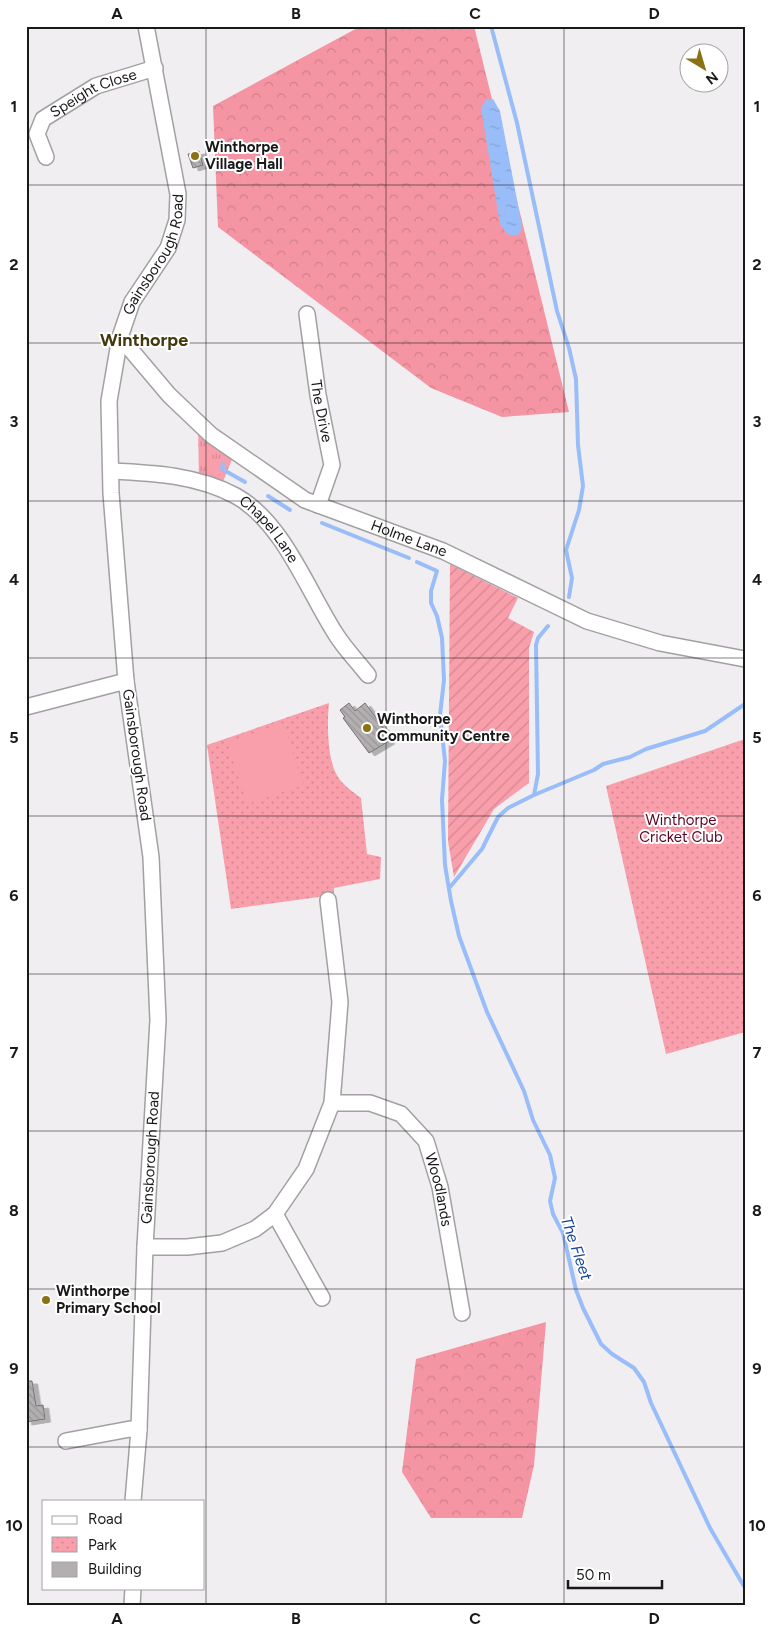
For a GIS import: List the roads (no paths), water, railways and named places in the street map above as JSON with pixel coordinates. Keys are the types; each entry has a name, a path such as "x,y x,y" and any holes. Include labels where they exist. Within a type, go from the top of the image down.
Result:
{"street":[{"name":"Gainsborough Road","path":"133,1500 139,1430 145,1247 158,1020 151,857 126,681 111,471 109,400 120,337 132,302 168,248 177,220 178,194 146,26"},
{"name":"Speight Close","path":"46,157 37,134 43,119 96,86 155,68"},
{"name":"The Drive","path":"307,314 318,395 332,465 318,505"},
{"name":"Holme Lane","path":"120,337 169,395 211,435 306,500 443,551 586,621 660,643 745,659"},
{"name":"Chapel Lane","path":"111,471 176,475 220,489 250,506 276,534 338,637 368,675"},
{"path":"26,707 126,681"},
{"path":"145,1247 188,1247 222,1243 255,1229 275,1214 306,1169 332,1103 340,1002 328,900"},
{"name":"Woodlands","path":"332,1103 370,1103 400,1114 426,1141 440,1187 462,1312"},
{"path":"275,1214 322,1298"},
{"path":"66,1440 130,1429 139,1430"},
{"path":"132,1590 132,1606"}],"water":[{"path":"493,99 500,111 522,226 520,233 516,236 507,234 500,224 481,108 486,100"}],"waterway":[{"path":"491,26 517,123 557,311 569,348 576,379 578,445 583,486 579,510 566,550 572,578 569,597"},
{"path":"223,464 222,469 245,482"},
{"path":"268,496 290,510"},
{"path":"322,523 409,558"},
{"name":"The Fleet","path":"417,562 437,571 431,591 431,603 437,616 442,638 444,680 440,715 445,761 442,800 445,865 459,936 487,1012 524,1091 533,1120 550,1155 555,1178 550,1201 553,1214 563,1233 576,1290 583,1308 601,1344 612,1354 634,1368 644,1382 651,1403 710,1528 745,1588"},
{"path":"450,887 482,849 498,817 508,808 534,795 538,774 536,645 538,638 548,626"},
{"path":"534,795 594,770 603,764 630,757 646,749 705,731 745,704"}],"place":[{"name":"Winthorpe Village Hall","path":"195,156"},
{"name":"Winthorpe Community Centre","path":"367,728"},
{"name":"Winthorpe Primary School","path":"46,1300"}],"district":[{"name":"Winthorpe","path":"144,340"}],"park label":[{"name":"Winthorpe Cricket Club","path":"681,828"}]}
